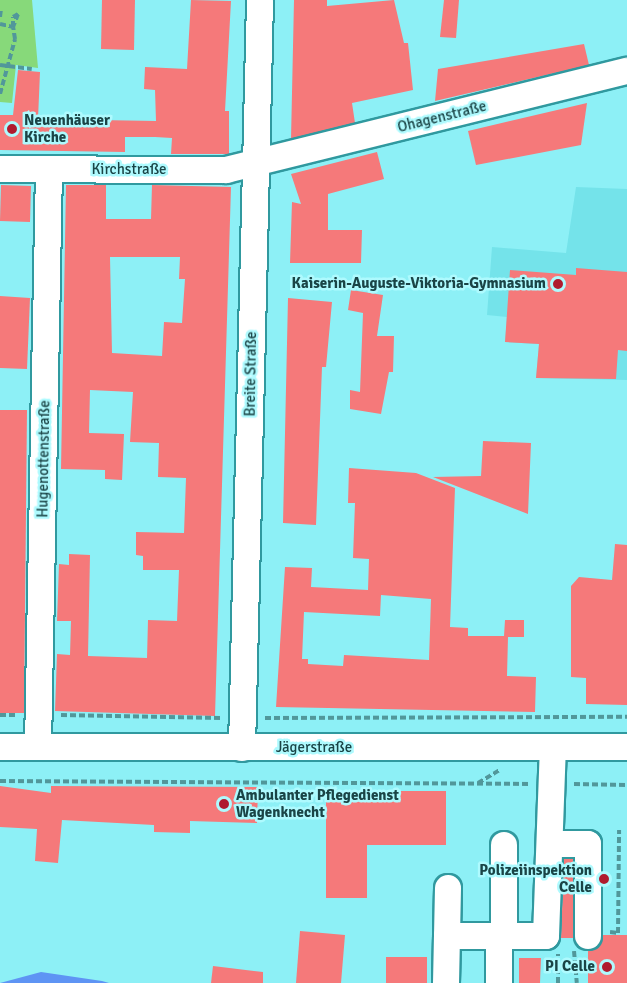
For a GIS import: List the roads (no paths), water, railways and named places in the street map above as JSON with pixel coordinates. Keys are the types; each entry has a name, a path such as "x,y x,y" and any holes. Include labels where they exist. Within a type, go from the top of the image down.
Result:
{"street":[{"name":"Breite Straße","path":"242,748 260,0"},
{"name":"Ohagenstraße","path":"256,162 627,71"},
{"name":"Kirchstraße","path":"0,169 226,170 256,162"},
{"name":"Hugenottenstraße","path":"38,747 49,170"},
{"name":"Jägerstraße","path":"0,747 627,747"},
{"path":"552,844 553,747"},
{"path":"447,936 546,936 547,844 588,844 580,940"},
{"path":"499,983 504,845"},
{"path":"446,983 448,888"}],"water":[{"path":"41,972 102,981 109,983 0,983"}],"place":[{"name":"Neuenhäuser Kirche","path":"12,129"},
{"name":"Kaiserin-Auguste-Viktoria-Gymnasium","path":"558,284"},
{"name":"Ambulanter Pflegedienst Wagenknecht","path":"224,804"},
{"name":"Polizeiinspektion Celle","path":"604,879"},
{"name":"PI Celle","path":"607,967"}]}
